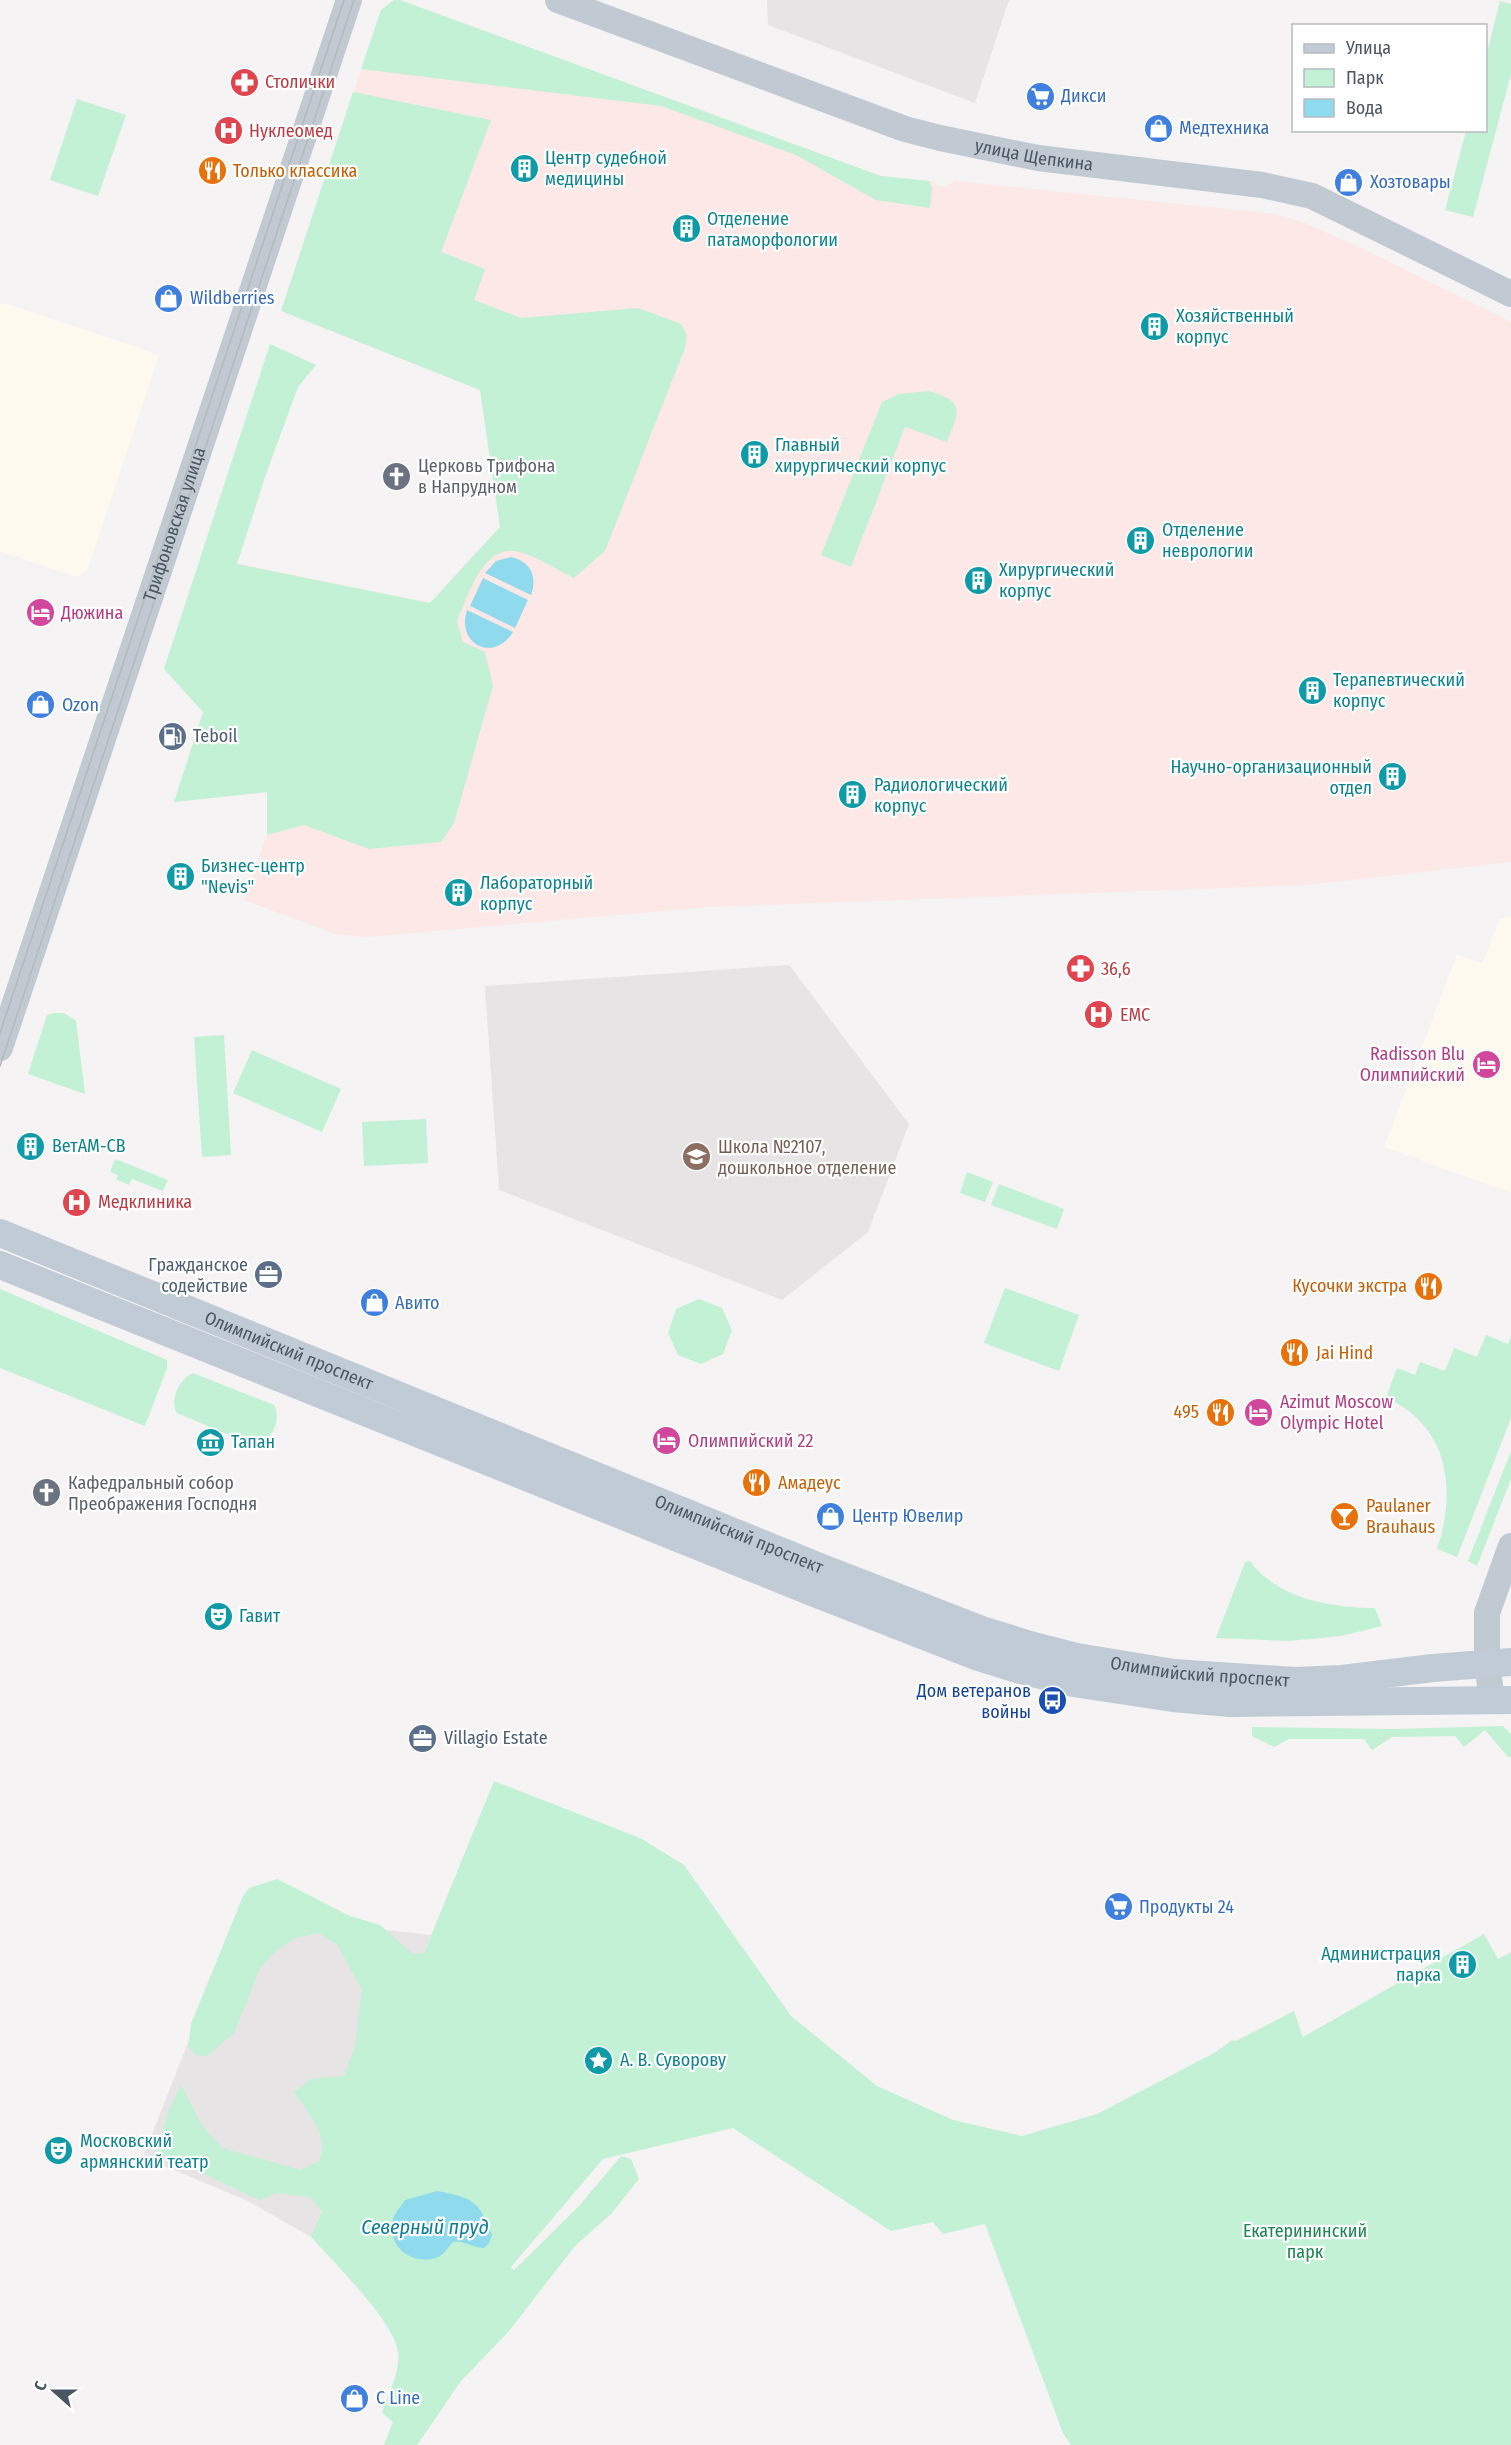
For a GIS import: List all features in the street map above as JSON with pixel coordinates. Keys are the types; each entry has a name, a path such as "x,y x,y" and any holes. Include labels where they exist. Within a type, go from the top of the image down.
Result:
{"main road":[{"name":"Олимпийский проспект","path":"0,1233 822,1568 982,1630 1030,1645 1125,1666 1228,1678 1295,1681 1342,1679 1499,1663"},
{"name":"Олимпийский проспект","path":"0,1265 812,1592 978,1657 1020,1670 1073,1683 1173,1698 1230,1703 1502,1700"}],"street":[{"name":"Трифоновская улица","path":"0,1048 349,0"},
{"name":"улица Щепкина","path":"558,0 905,129 1038,158 1262,185 1312,196 1511,294"},
{"path":"1502,1700 1499,1663 1487,1613 1511,1546"}],"shaded area":[{"path":"394,0 400,0 881,176 933,181 936,185 946,187 955,181 1274,214 1305,223 1378,256 1511,322 1511,862 1307,885 709,907 366,937 336,934 244,900 267,835 268,792 174,802 203,712 164,669 201,556 430,603 500,527 480,390 281,311 381,10"},
{"path":"767,0 1009,0 975,103 768,25"},
{"path":"4,303 159,355 87,571 77,577 0,551 0,305"},
{"path":"1511,917 1511,1193 1384,1147 1457,954 1482,963 1500,919"},
{"name":"Школа №2107, дошкольное отделение","path":"789,965 909,1124 868,1232 782,1300 499,1190 485,986"},
{"path":"326,1923 431,1935 311,2237 248,2201 143,2157 225,1949"}],"green space":[{"path":"394,0 400,0 881,176 929,181 932,187 930,208 876,200 796,155 661,106 361,69 381,10"},
{"path":"1500,1 1511,4 1511,74 1473,217 1445,210 1466,132 1487,132 1487,53"},
{"path":"353,92 491,120 441,252 485,269 474,300 521,318 638,308 681,324 687,335 685,348 605,551 574,578 533,557 519,552 506,551 486,563 472,586 457,621 463,642 485,652 493,686 454,823 441,842 369,849 304,825 267,835 267,792 174,802 203,712 164,669 270,344 316,365 298,387 266,474 237,564 430,603 500,527 480,390 281,311"},
{"path":"77,99 126,115 98,196 50,180"},
{"path":"929,391 949,399 956,409 947,442 905,427 851,567 821,555 882,402 899,394"},
{"path":"64,1013 76,1021 85,1094 28,1074 47,1015"},
{"path":"224,1035 231,1155 202,1157 194,1037"},
{"path":"252,1050 341,1089 322,1132 233,1093"},
{"path":"426,1119 428,1163 364,1166 362,1122"},
{"path":"115,1159 168,1180 163,1191 132,1179 129,1185 116,1179 118,1175 110,1172"},
{"path":"967,1172 993,1182 985,1202 960,1193"},
{"path":"999,1184 1064,1209 1057,1229 991,1205"},
{"path":"1005,1288 1079,1315 1059,1371 984,1343"},
{"path":"0,1289 167,1360 167,1368 145,1426 0,1368"},
{"path":"699,1299 722,1308 732,1330 723,1354 701,1364 678,1355 668,1333 676,1309"},
{"path":"1486,1335 1508,1344 1511,1336 1511,1418 1457,1557 1437,1549 1446,1505 1446,1483 1443,1462 1435,1442 1423,1425 1407,1410 1386,1398 1397,1368 1415,1375 1420,1362 1445,1371 1454,1348 1477,1357"},
{"path":"193,1373 274,1405 277,1418 272,1432 263,1441 250,1444 177,1413 174,1402 177,1390 180,1384"},
{"path":"1511,1451 1511,1479 1477,1566 1468,1561"},
{"path":"1250,1561 1261,1574 1290,1593 1341,1606 1375,1608 1382,1626 1341,1636 1289,1641 1216,1638 1245,1562"},
{"path":"1503,1726 1511,1734 1511,1757 1508,1757 1485,1730 1464,1747 1455,1736 1392,1737 1372,1750 1364,1739 1289,1739 1274,1747 1252,1736 1252,1727 1393,1729"},
{"name":"Екатерининский парк","path":"494,1781 640,1838 684,1865 791,2016 877,2086 953,2120 1022,2136 1097,2114 1216,2052 1232,2040 1236,2041 1294,2011 1303,2037 1484,1934 1498,1959 1511,1952 1511,2445 1071,2445 1063,2433 985,2224 943,2234 933,2222 891,2231 733,2128 603,2159 511,2267 514,2270 579,2206 621,2156 631,2159 639,2179 611,2214 575,2246 509,2331 461,2381 417,2445 384,2445 393,2422 382,2413 396,2374 398,2351 394,2338 374,2308 311,2237 322,2211 310,2197 277,2193 259,2200 157,2152 169,2109 181,2085 201,2124 222,2148 300,2170 319,2161 322,2151 320,2133 294,2092 311,2079 344,2076 355,2046 362,1990 337,1944 318,1933 295,1938 276,1951 260,1968 234,2033 207,2056 196,2055 188,2047 191,2024 243,1896 249,1888 277,1879 350,1916 380,1925 413,1954 424,1953"}],"water":[{"path":"511,557 523,562 531,570 534,582 531,595 485,573 496,561"},
{"path":"483,578 528,600 515,628 470,606"},
{"path":"467,610 513,632 496,647 479,646 467,633 465,622"},
{"name":"Северный пруд","path":"437,2191 467,2199 479,2208 492,2235 484,2248 453,2242 439,2257 426,2260 417,2259 401,2250 393,2235 392,2226 395,2214 405,2200"}],"tram line":[{"path":"0,1033 344,0"},
{"path":"0,1066 354,0"}],"place":[{"name":"Столички","path":"244,82"},
{"name":"Дикси","path":"1040,96"},
{"name":"Медтехника","path":"1158,128"},
{"name":"Нуклеомед","path":"228,131"},
{"name":"Центр судебной медицины","path":"524,168"},
{"name":"Только классика","path":"212,171"},
{"name":"Хозтовары","path":"1349,182"},
{"name":"Отделение патаморфологии","path":"686,229"},
{"name":"Wildberries","path":"169,298"},
{"name":"Хозяйственный корпус","path":"1155,326"},
{"name":"Главный хирургический корпус","path":"754,455"},
{"name":"Церковь Трифона в Напрудном","path":"397,476"},
{"name":"Отделение неврологии","path":"1141,540"},
{"name":"Хирургический корпус","path":"978,580"},
{"name":"Дюжина","path":"40,613"},
{"name":"Терапевтический корпус","path":"1312,690"},
{"name":"Ozon","path":"41,705"},
{"name":"Teboil","path":"172,736"},
{"name":"Научно-организационный отдел","path":"1393,777"},
{"name":"Радиологический корпус","path":"853,795"},
{"name":"Бизнес-центр \"Nevis\"","path":"180,876"},
{"name":"Лабораторный корпус","path":"459,893"},
{"name":"36,6","path":"1080,969"},
{"name":"EMC","path":"1099,1015"},
{"name":"Radisson Blu Олимпийский","path":"1486,1064"},
{"name":"ВетАМ-СВ","path":"31,1146"},
{"name":"Школа №2107, дошкольное отделение","path":"697,1157"},
{"name":"Медклиника","path":"77,1202"},
{"name":"Гражданское содействие","path":"269,1275"},
{"name":"Кусочки экстра","path":"1428,1286"},
{"name":"Авито","path":"374,1303"},
{"name":"Jai Hind","path":"1295,1353"},
{"name":"495","path":"1220,1412"},
{"name":"Azimut Moscow Olympic Hotel","path":"1259,1412"},
{"name":"Олимпийский 22","path":"667,1441"},
{"name":"Тапан","path":"210,1442"},
{"name":"Амадеус","path":"757,1483"},
{"name":"Кафедральный собор Преображения Господня","path":"47,1493"},
{"name":"Центр Ювелир","path":"831,1516"},
{"name":"Paulaner Brauhaus","path":"1345,1516"},
{"name":"Гавит","path":"218,1616"},
{"name":"Дом ветеранов войны","path":"1052,1701"},
{"name":"Villagio Estate","path":"423,1738"},
{"name":"Продукты 24","path":"1118,1907"},
{"name":"Администрация парка","path":"1462,1964"},
{"name":"А. В. Суворову","path":"599,2060"},
{"name":"Московский армянский театр","path":"59,2151"},
{"name":"С Line","path":"355,2398"}]}
